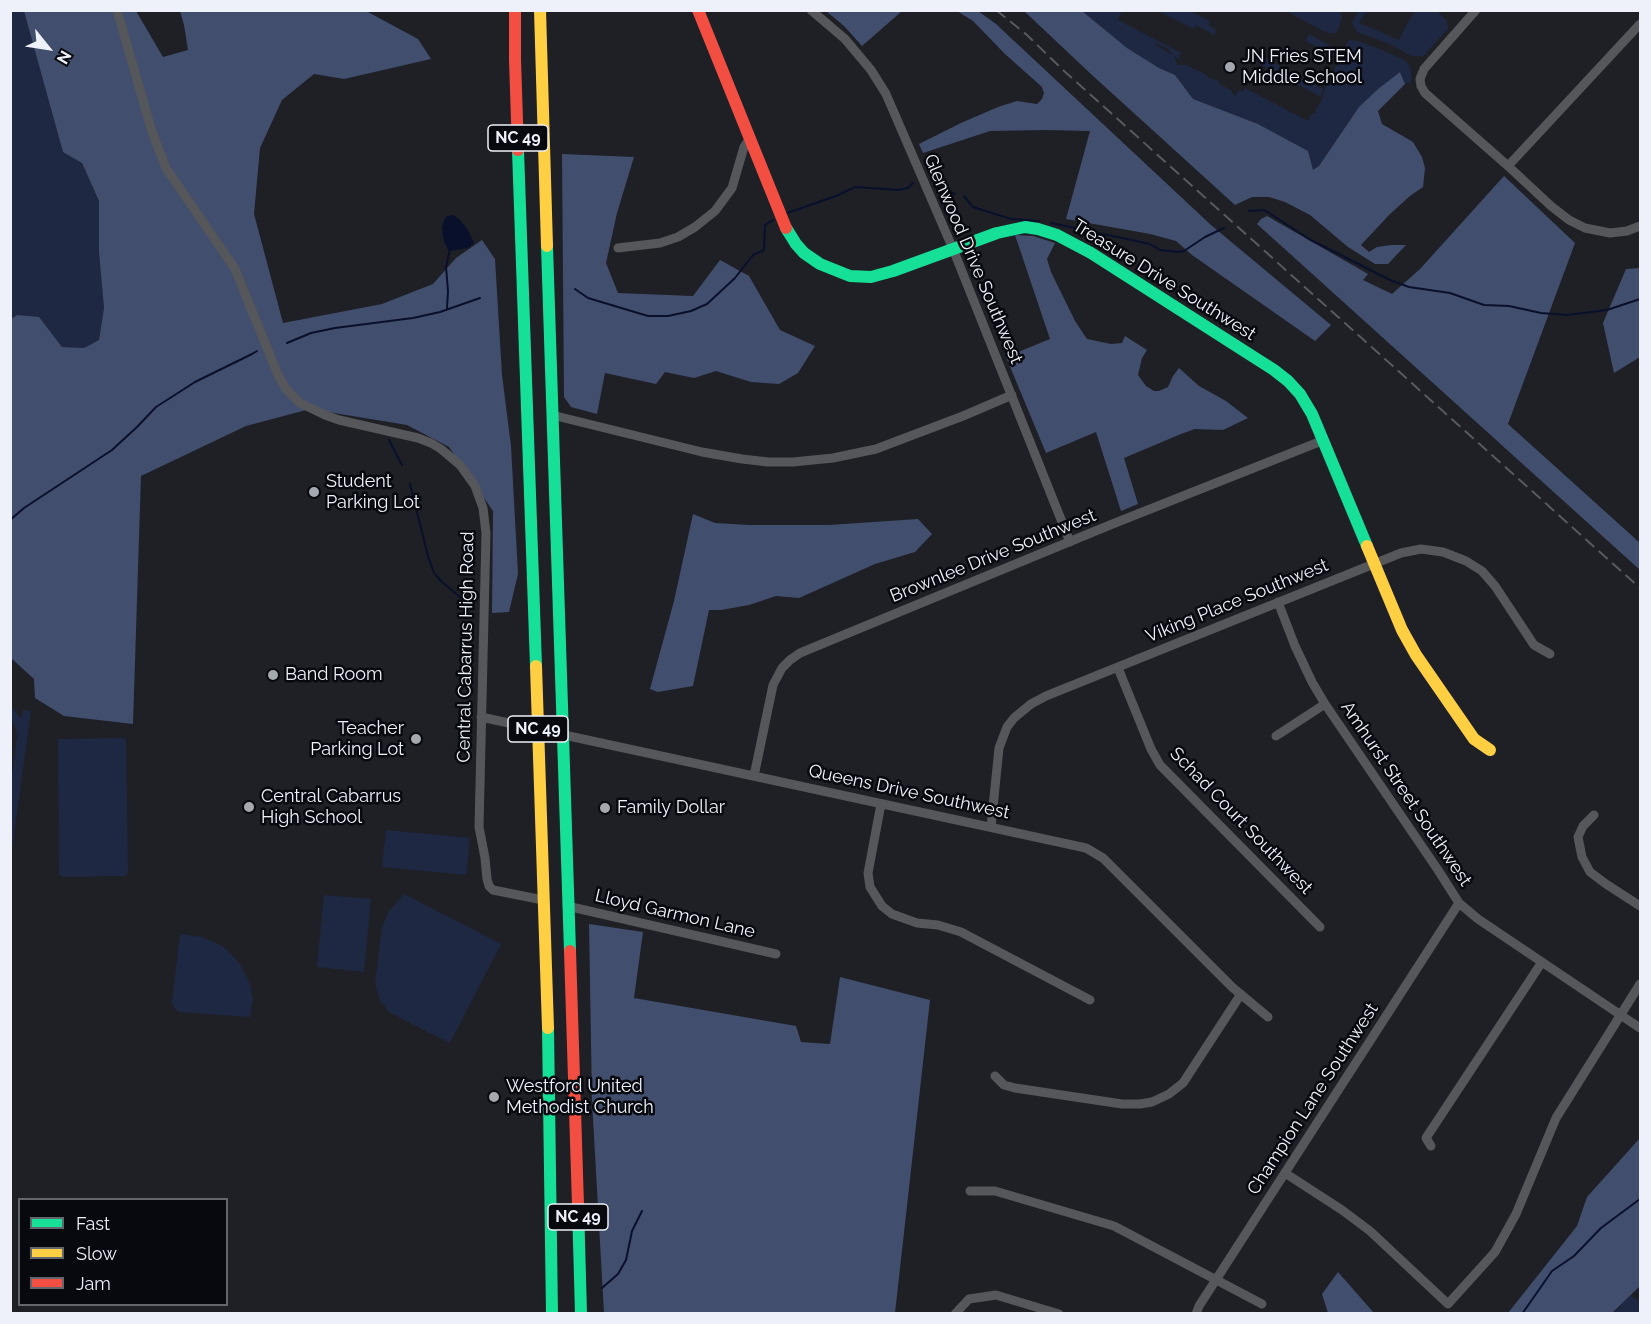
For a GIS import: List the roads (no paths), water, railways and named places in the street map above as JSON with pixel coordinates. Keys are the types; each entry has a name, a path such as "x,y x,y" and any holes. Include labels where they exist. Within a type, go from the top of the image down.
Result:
{"main road":[{"name":"NC 49","path":"515,10 549,1065 562,1130 581,1314"},
{"name":"NC 49","path":"540,10 567,906 562,1130 552,1314"},
{"name":"Treasure Drive Southwest","path":"698,10 783,222 796,244 820,264 850,276 871,277 997,232 1025,227 1038,229 1067,240 1091,253 1288,381 1300,394 1312,414 1393,611 1416,655 1474,739 1490,750"}],"street":[{"name":"Central Cabarrus High Road","path":"117,10 152,132 166,168 235,269 278,375 286,389 300,403 325,416 431,443 456,461 475,486 483,508 486,533 479,827 489,886 493,890 543,900"},
{"name":"Glenwood Drive Southwest","path":"811,10 845,39 862,58 886,94 953,249 1070,542"},
{"path":"1476,10 1424,69 1420,79 1425,93 1569,220 1585,228 1610,232 1627,231 1641,226"},
{"path":"1508,166 1641,24"},
{"path":"618,248 660,243 678,237 715,211 732,188 744,147 750,138"},
{"path":"552,415 722,456 768,462 793,462 841,457 876,448 963,416 1012,394"},
{"name":"Brownlee Drive Southwest","path":"754,776 773,685 782,668 800,653 1324,440"},
{"name":"Viking Place Southwest","path":"991,827 999,748 1014,718 1031,704 1401,553 1421,549 1443,552 1466,561 1482,571 1495,586 1534,645 1550,654"},
{"name":"Amhurst Street Southwest","path":"1278,602 1299,655 1325,704 1459,903 1478,919 1641,1029"},
{"name":"Schad Court Southwest","path":"1118,668 1151,749 1161,765 1320,927"},
{"path":"1276,736 1325,704"},
{"name":"Queens Drive Southwest","path":"481,717 1086,848 1103,858 1241,994 1268,1017"},
{"path":"881,804 868,873 870,887 882,906 892,914 917,923 938,925 961,932 1090,1000"},
{"path":"1594,815 1583,826 1578,837 1582,857 1590,872 1641,906"},
{"name":"Champion Lane Southwest","path":"1196,1314 1198,1306 1459,903"},
{"name":"Lloyd Garmon Lane","path":"567,906 776,954"},
{"path":"1431,1146 1426,1138 1542,962"},
{"path":"1285,1173 1370,1231 1448,1304 1495,1252 1516,1214 1556,1118 1641,984"},
{"path":"995,1076 1004,1085 1015,1089 1122,1104 1152,1102 1169,1094 1183,1083 1241,994"},
{"path":"970,1191 995,1191 1114,1226 1262,1304"},
{"path":"954,1314 969,1299 996,1295 1059,1314"}],"waterway":[{"path":"787,213 855,187 899,190 908,188 913,183"},
{"path":"949,191 955,194"},
{"path":"964,196 973,207 1011,219 1039,221"},
{"path":"1249,211 1264,210 1309,239 1390,280 1409,287 1450,293 1484,305 1509,306 1541,313 1567,315 1607,310 1640,299"},
{"path":"575,289 588,298 648,316 668,316 691,311 707,304 735,278 753,255 764,250 765,225 773,220"},
{"path":"1051,223 1150,244 1160,250 1178,252 1184,251 1224,228"},
{"path":"447,308 446,267 450,249"},
{"path":"287,343 311,333 335,328 413,318 440,312 480,298"},
{"path":"10,520 24,508 112,450 156,407 195,382 257,351"},
{"path":"389,440 402,465"},
{"path":"410,484 434,573 474,609"},
{"path":"1522,1314 1552,1271 1574,1256 1601,1228 1640,1199"},
{"path":"602,1288 618,1274 626,1260 632,1231 642,1211"}],"railway":[{"path":"996,10 1027,35 1063,70 1640,588"}],"place":[{"name":"JN Fries STEM Middle School","path":"1230,67"},
{"name":"Student Parking Lot","path":"314,492"},
{"name":"Band Room","path":"273,675"},
{"name":"Teacher Parking Lot","path":"416,739"},
{"name":"Central Cabarrus High School","path":"249,807"},
{"name":"Family Dollar","path":"605,808"},
{"name":"Westford United Methodist Church","path":"494,1097"}]}
